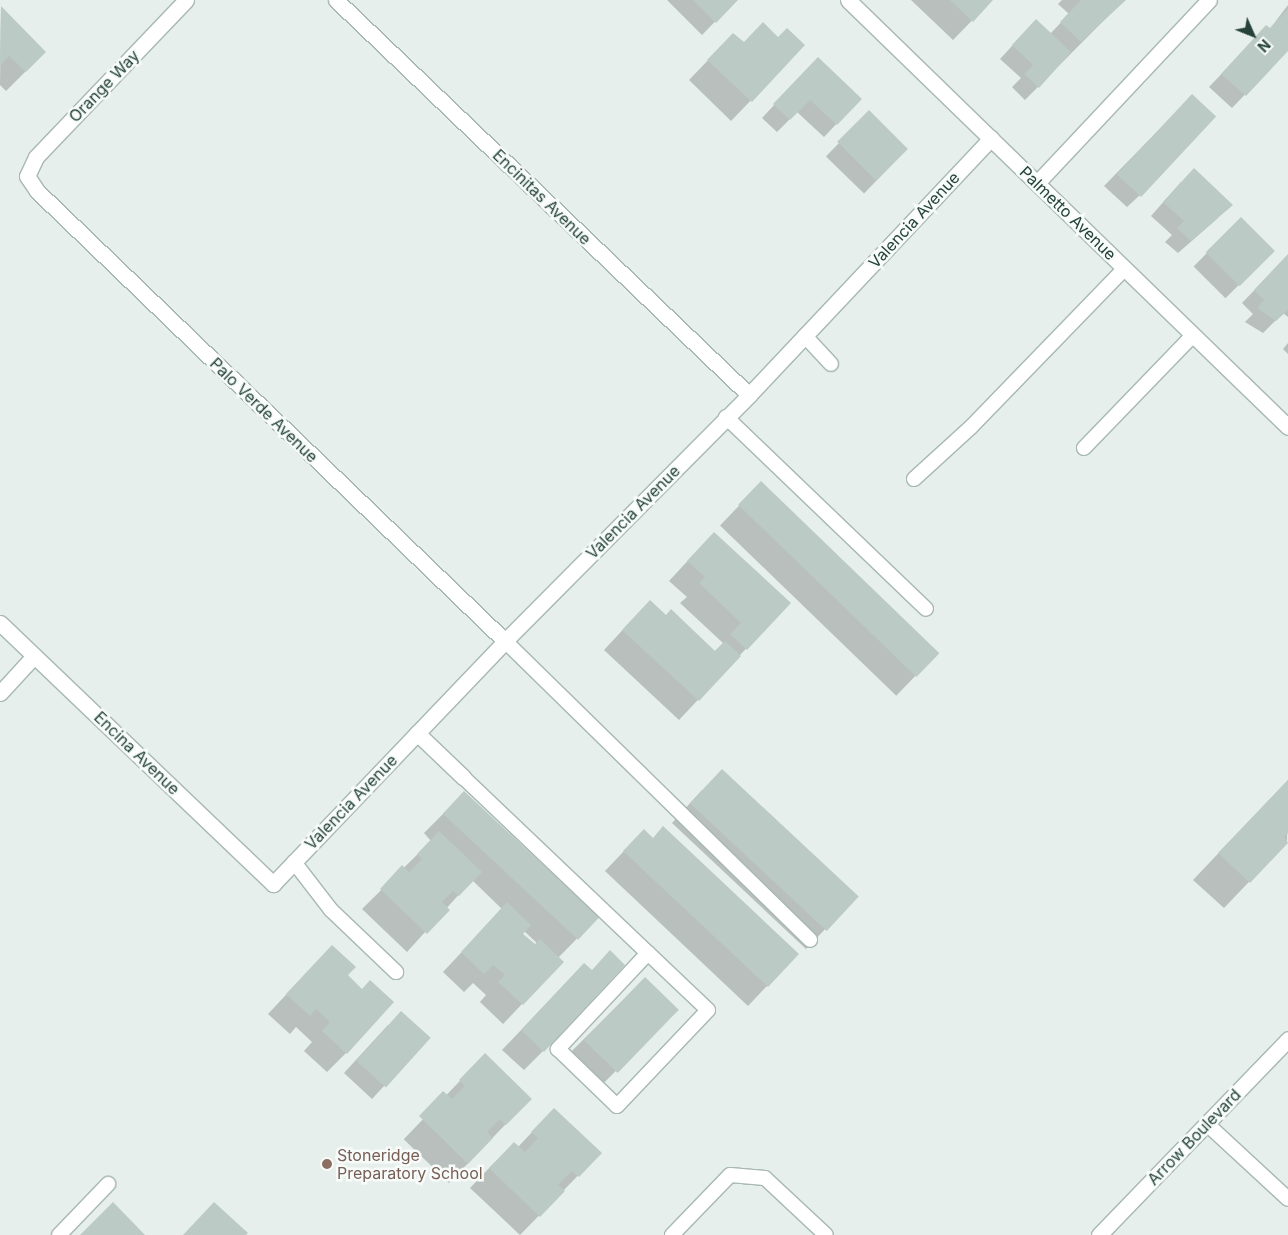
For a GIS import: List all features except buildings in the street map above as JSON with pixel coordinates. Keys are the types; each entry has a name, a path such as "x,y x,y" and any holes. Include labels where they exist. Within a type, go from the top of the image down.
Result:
{"street":[{"name":"Orange Way","path":"27,176 36,157 186,0"},
{"name":"Encinitas Avenue","path":"336,0 749,394"},
{"name":"Palmetto Avenue","path":"848,0 1288,427"},
{"path":"1037,183 1209,0"},
{"name":"Valencia Avenue","path":"273,884 505,641 805,336 991,138"},
{"name":"Palo Verde Avenue","path":"27,176 36,191 505,641"},
{"name":"Encina Avenue","path":"0,623 273,884"},
{"path":"0,693 34,656"},
{"path":"417,733 463,777"},
{"name":"Arrow Boulevard","path":"1099,1235 1288,1039"}],"lane":[{"path":"914,479 971,427 1125,268"},
{"path":"1084,448 1194,335"},
{"path":"805,336 831,364"},
{"path":"726,417 926,609"},
{"path":"505,641 810,940"},
{"path":"463,777 708,1010 617,1106 558,1049 648,953"},
{"path":"294,862 332,910 396,972"},
{"path":"1207,1124 1288,1199"},
{"path":"672,1235 730,1176 765,1178 826,1235"},
{"path":"59,1235 108,1184"}],"place":[{"name":"Stoneridge Preparatory School","path":"327,1164"}]}
